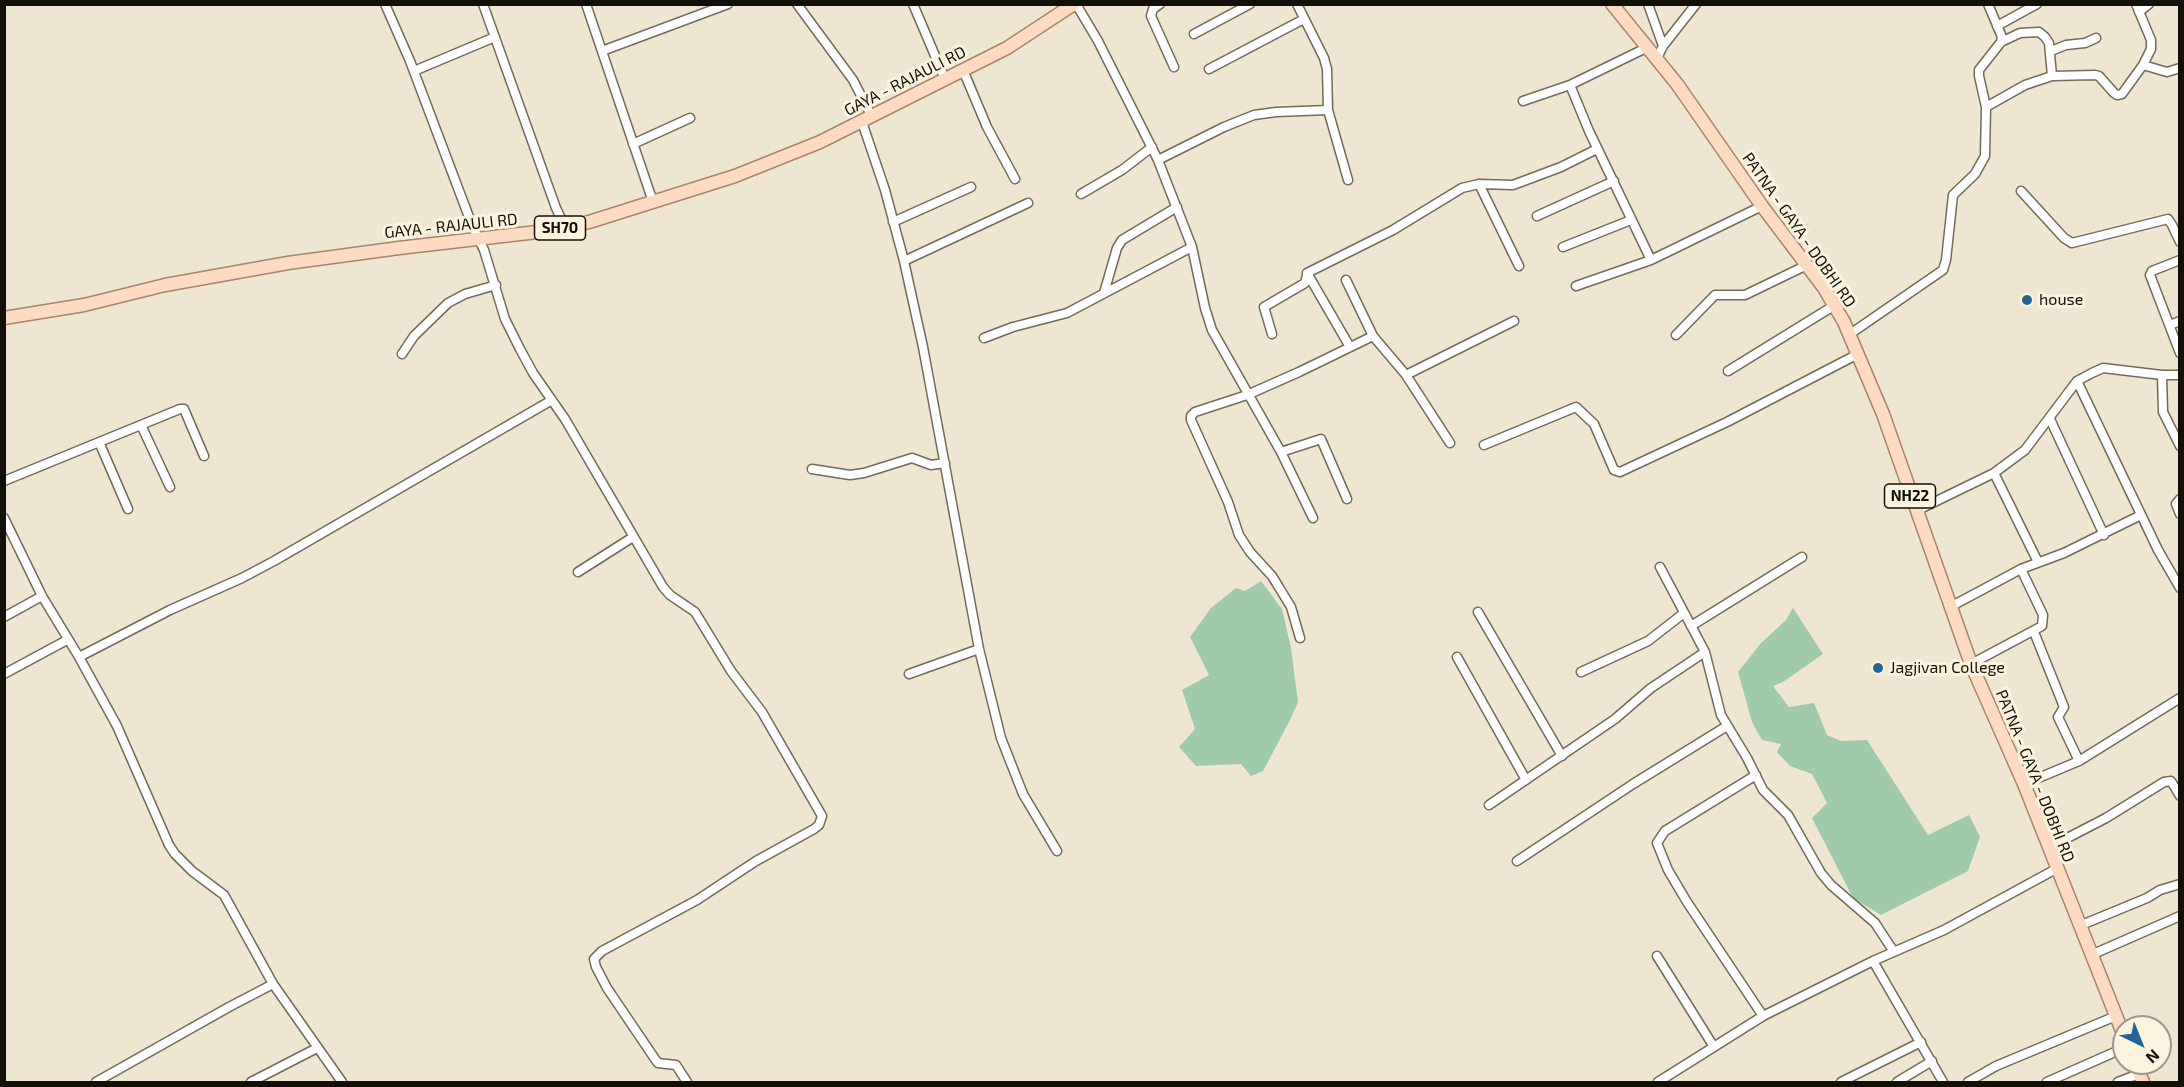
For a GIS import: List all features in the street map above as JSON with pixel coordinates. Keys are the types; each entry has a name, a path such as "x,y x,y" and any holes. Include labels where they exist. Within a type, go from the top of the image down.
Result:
{"main road":[{"name":"GAYA - RAJAULI RD","path":"5,317 84,305 149,289 288,263 565,227 653,202 766,165 867,119 1030,34 1075,4"},
{"name":"PATNA - GAYA - DOBHI RD","path":"1612,4 1696,109 1762,206 1835,305 1850,334 1883,414 1971,664 2024,784 2116,1015"}],"street":[{"path":"385,4 414,71 479,239 496,285 505,319 520,349 666,591 695,612 731,671 762,712 822,816 819,825 814,829 756,861 697,900 602,951 594,959 607,988 655,1059 662,1064 676,1065 687,1083"},
{"path":"483,4 556,208 565,227"},
{"path":"586,4 653,202"},
{"path":"602,51 728,4"},
{"path":"797,4 853,80 867,119 904,261 945,463 979,649 1001,738 1023,794 1057,851"},
{"path":"913,4 945,79"},
{"path":"1075,4 1098,41 1158,160 1192,247 1212,330 1281,452 1313,518"},
{"path":"1160,4 1153,9 1151,16 1174,67"},
{"path":"1194,34 1250,4"},
{"path":"1297,4 1324,58 1327,69 1328,110 1348,180"},
{"path":"1648,4 1664,46"},
{"path":"1657,58 1696,4"},
{"path":"1988,4 2002,37 2001,42"},
{"path":"1998,26 2037,4"},
{"path":"1986,107 2025,85 2052,76 2094,75 2098,76 2117,95 2124,91 2143,65 2152,45 2138,8 2149,4"},
{"path":"1209,69 1305,19"},
{"path":"1850,334 1943,270 1953,195 1975,174 1985,156 1986,107 1978,76 1979,70 2001,42 2020,33 2039,32 2045,37 2050,51 2052,76"},
{"path":"414,71 495,37"},
{"path":"2050,51 2066,45 2085,44 2097,38"},
{"path":"1523,102 1570,85 1648,47"},
{"path":"2143,65 2167,72 2178,72"},
{"path":"963,70 987,127 1015,179"},
{"path":"1570,85 1651,260"},
{"path":"1158,160 1224,127 1254,116 1276,112 1328,110"},
{"path":"633,144 690,118"},
{"path":"1081,194 1122,170 1152,147"},
{"path":"1272,334 1264,307 1305,283 1311,270 1393,230 1462,188 1479,184 1513,185 1561,167 1598,149"},
{"path":"1537,216 1614,181"},
{"path":"1479,184 1519,266"},
{"path":"893,222 971,187"},
{"path":"2020,191 2064,238 2072,243 2168,219 2180,242"},
{"path":"904,261 1028,202"},
{"path":"1576,286 1651,260 1762,206"},
{"path":"1104,293 1117,248 1122,240 1177,207"},
{"path":"1563,248 1631,220"},
{"path":"984,338 1013,327 1058,316 1192,247"},
{"path":"2180,260 2152,271 2150,275 2180,353"},
{"path":"1676,335 1715,295 1745,295 1807,265"},
{"path":"1307,275 1350,347"},
{"path":"1346,280 1373,336 1406,375 1450,443"},
{"path":"402,354 414,336 448,303 465,294 496,285"},
{"path":"1728,371 1835,305"},
{"path":"1406,375 1514,321"},
{"path":"2170,325 2180,321"},
{"path":"1300,638 1291,607 1272,576 1250,552 1239,535 1228,502 1191,416 1195,412 1247,394 1373,336"},
{"path":"1484,446 1576,407 1594,424 1614,470 1620,472 1727,422 1858,354"},
{"path":"1916,511 1994,473 2025,450 2077,381 2103,368 2180,375"},
{"path":"2162,375 2163,412 2180,446"},
{"path":"2077,381 2141,515 2179,585"},
{"path":"79,657 170,609 242,578 274,561 552,400"},
{"path":"4,481 183,409 204,456"},
{"path":"2050,419 2065,456 2104,535"},
{"path":"141,425 170,487"},
{"path":"1281,452 1321,439 1347,499"},
{"path":"99,442 128,509"},
{"path":"812,469 850,475 912,458 931,465 945,463"},
{"path":"1994,473 2038,562"},
{"path":"2180,499 2176,504 2180,514"},
{"path":"1950,607 2021,569 2104,535 2141,515"},
{"path":"4,518 42,596 79,657 130,753 169,845 192,871 224,895 273,984 342,1083"},
{"path":"578,572 633,537"},
{"path":"1691,626 1802,557"},
{"path":"1660,567 1705,652 1720,710 1727,726 1766,794 1784,810 1796,827 1821,873 1831,885 1875,923 1894,952"},
{"path":"1971,664 2042,626 2043,615 2021,569"},
{"path":"4,617 42,596"},
{"path":"1478,612 1562,756"},
{"path":"1581,672 1648,641 1684,613"},
{"path":"2034,632 2064,707 2058,717 2079,761"},
{"path":"4,674 67,640"},
{"path":"909,674 979,649"},
{"path":"1489,805 1615,719 1651,688 1705,652"},
{"path":"1457,657 1526,780"},
{"path":"2024,784 2079,761 2180,698"},
{"path":"1517,861 1633,784 1727,726"},
{"path":"1756,775 1665,831 1657,843 1668,870 1687,902 1763,1016"},
{"path":"2048,848 2106,818 2164,782 2171,781 2180,796"},
{"path":"1658,1083 1763,1016 1873,961 1944,930 2056,869"},
{"path":"2079,926 2147,898 2160,890 2180,884"},
{"path":"2091,955 2180,916"},
{"path":"1657,956 1714,1047"},
{"path":"1873,961 1943,1083"},
{"path":"96,1083 273,984"},
{"path":"1968,1083 1996,1066 2112,1018"},
{"path":"1841,1083 1921,1042"},
{"path":"251,1083 317,1048"},
{"path":"2047,1083 2112,1053"},
{"path":"1897,1083 1932,1061"},
{"path":"2118,1083 2135,1075"}],"shaded area":[{"path":"1261,581 1282,609 1291,648 1298,702 1263,771 1251,776 1241,764 1196,766 1179,747 1195,729 1182,690 1209,675 1190,637 1211,608 1236,588 1245,591"},
{"path":"1793,608 1823,654 1783,682 1773,686 1789,707 1814,703 1827,735 1841,741 1867,740 1928,835 1969,815 1980,837 1968,871 1881,915 1853,898 1812,818 1827,803 1812,774 1790,766 1777,752 1781,744 1762,740 1752,722 1738,672 1761,643 1786,620"}],"place":[{"name":"house","path":"2027,300"},
{"name":"Jagjivan College","path":"1878,668"}]}
